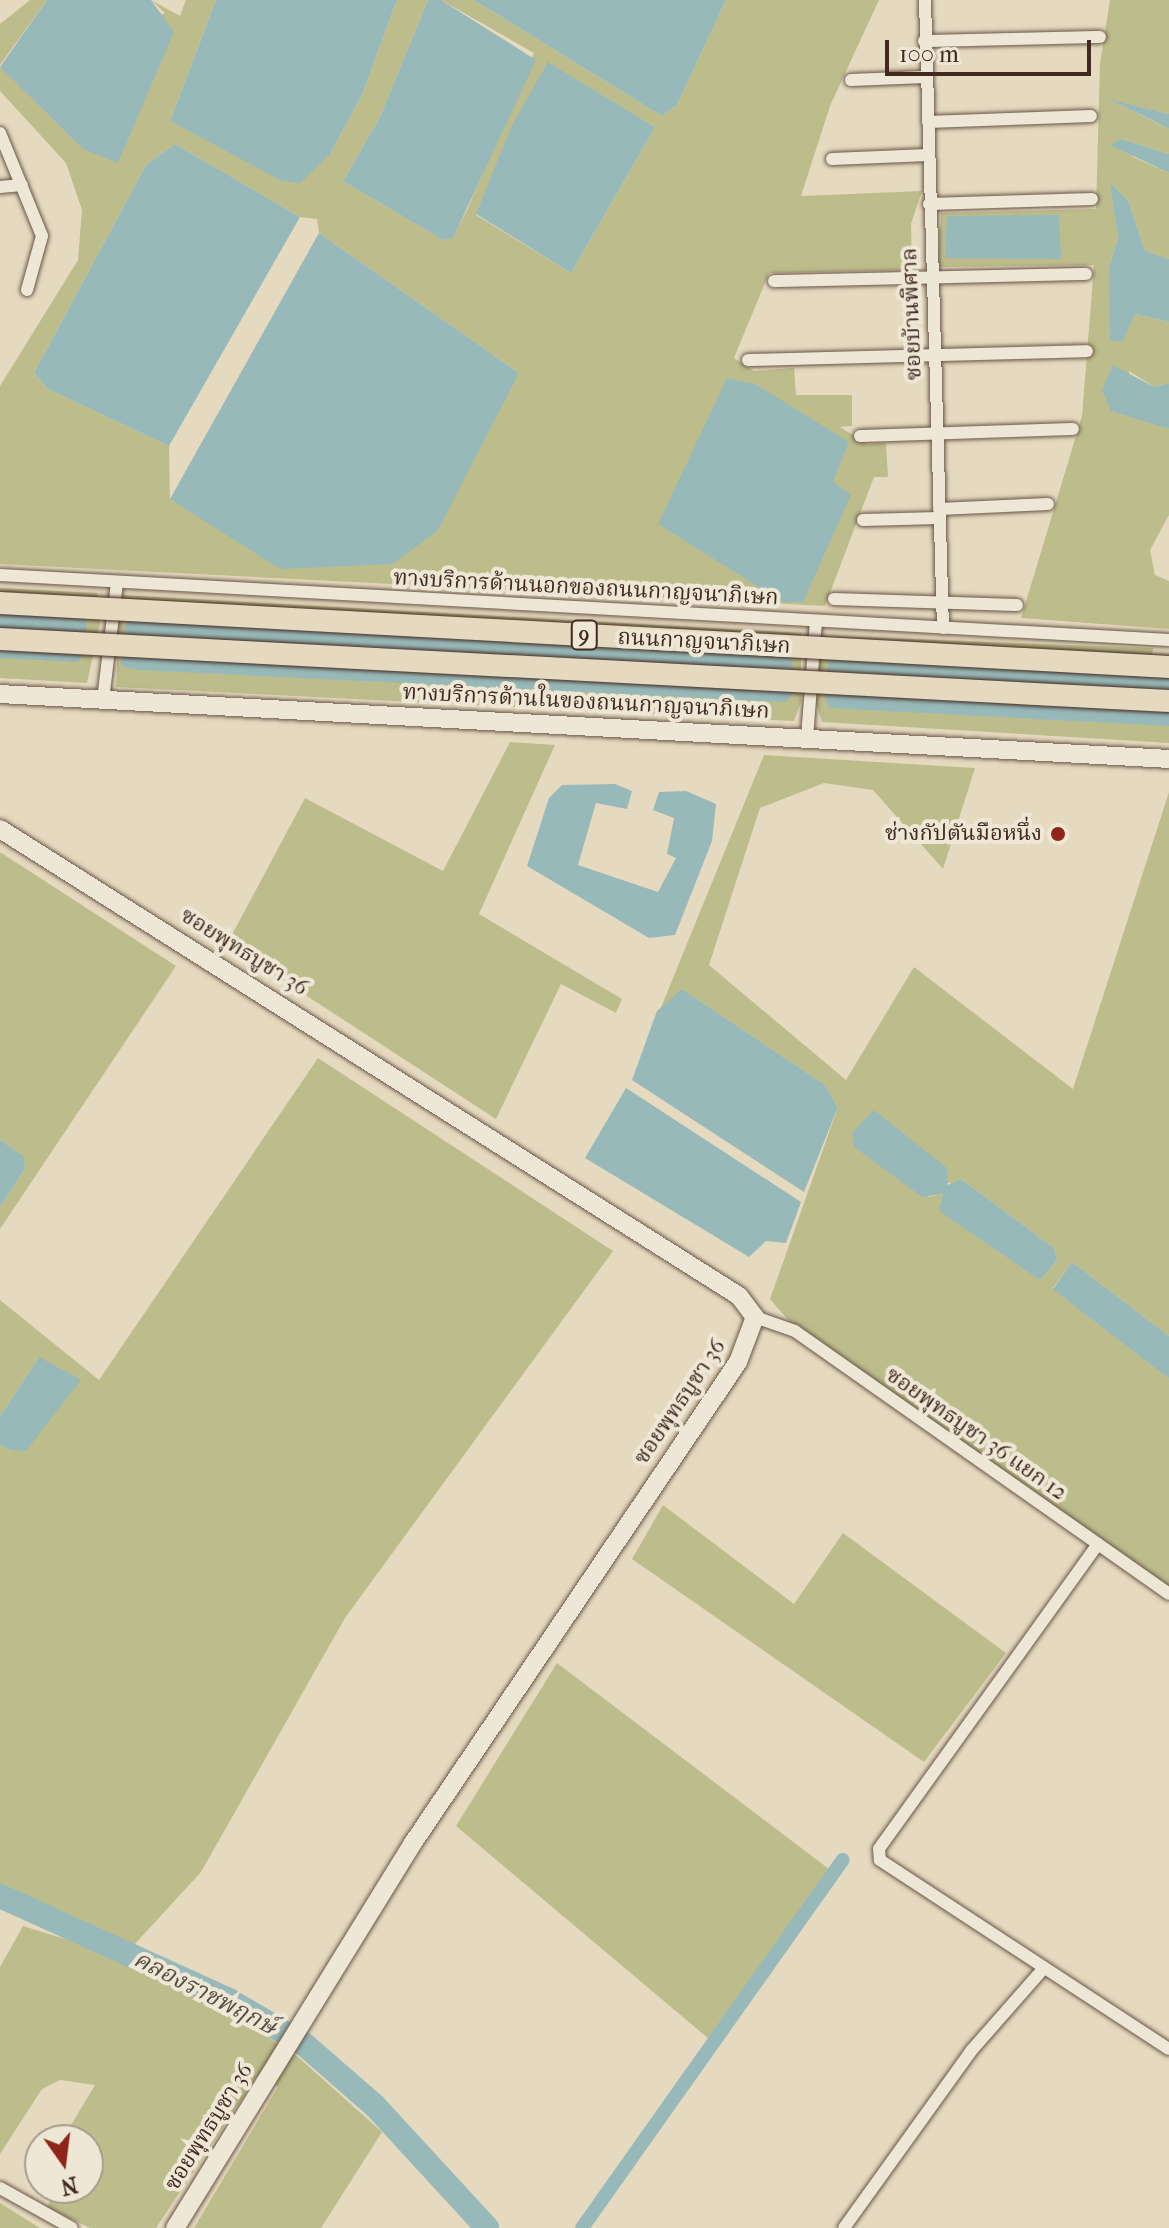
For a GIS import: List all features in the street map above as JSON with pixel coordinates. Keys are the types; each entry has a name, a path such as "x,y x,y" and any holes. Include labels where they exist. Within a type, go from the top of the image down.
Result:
{"highway":[{"name":"ถนนกาญจนาภิเษก","path":"0,603 1169,667"},
{"name":"ถนนกาญจนาภิเษก","path":"0,639 1169,701"}],"street":[{"name":"ซอยบ้านพิศาล","path":"925,0 932,356 943,628"},
{"path":"924,41 1100,37"},
{"path":"851,80 925,77"},
{"path":"928,122 1091,116"},
{"path":"0,133 42,236 27,290"},
{"path":"832,159 928,155"},
{"path":"0,187 22,185"},
{"path":"929,204 1092,199"},
{"path":"774,281 1086,274"},
{"path":"748,360 1087,351"},
{"path":"860,436 1073,429"},
{"path":"863,520 1048,504"},
{"name":"ทางบริการด้านนอกของถนนกาญจนาภิเษก","path":"0,575 1169,640"},
{"path":"103,700 117,582"},
{"path":"834,599 1017,605"},
{"path":"807,738 816,621"},
{"name":"ทางบริการด้านในของถนนกาญจนาภิเษก","path":"0,694 1169,759"},
{"name":"ซอยพุทธบูชา 36","path":"0,829 739,1296 755,1317 738,1362 413,1843 175,2228"},
{"name":"ซอยพุทธบูชา 36 แยก 12","path":"755,1317 795,1331 1169,1594"},
{"path":"1098,1544 879,1849 896,1875 1169,2049"},
{"path":"844,2228 971,2051 1043,1969"},
{"path":"0,2188 72,2228"}],"green space":[{"path":"30,0 47,0 0,65 0,24"},
{"path":"151,0 180,16 186,0 216,0 170,121 228,151 330,154 362,95 397,0 428,0 379,119 343,181 443,240 453,237 467,210 534,53 441,0 474,0 662,116 677,105 726,0 879,0 830,106 801,196 922,191 911,224 912,270 769,273 734,358 754,371 794,368 796,395 852,395 852,426 840,427 867,444 886,443 888,477 874,477 825,606 0,564 0,386 78,260 82,210 66,163 0,91 0,67 15,79 165,13","holes":["549,63 655,127 571,273 476,215","175,144 300,217 317,219 319,233 519,373 170,499 169,446 48,389 34,373 146,165"]},
{"path":"1110,0 1169,0 1169,114 1111,100 1169,129 1169,154 1121,139 1133,157 1169,173 1169,259 1145,251 1128,200 1111,184 1118,238 1109,267 1125,327 1135,314 1169,322 1169,383 1154,387 1129,371 1142,418 1169,429 1169,515 1150,550 1155,575 1169,581 1169,629 1021,618 1082,416 1094,265 938,267 941,213 1096,209 1100,63"},
{"path":"0,588 97,593 100,624 87,683 0,678"},
{"path":"120,595 801,633 801,702 794,721 116,687"},
{"path":"823,636 1153,648 1152,655 1169,655 1169,743 822,722 815,700"},
{"path":"510,742 555,745 479,914 622,999 616,1013 561,984 496,1119 227,944 305,798 443,871"},
{"path":"764,755 975,768 943,869 873,790 824,783 760,808 709,965 846,1080 914,967 1073,1089 1169,792 1169,1336 1072,1262 1053,1288 1169,1379 1169,1586 788,1320 770,1299 838,1107 825,1085 682,989 660,1010","holes":["961,1179 1054,1248 1057,1260 1040,1280 941,1205 943,1194 928,1197 943,1180 956,1186"]},
{"path":"0,852 176,966 0,1229 0,1207 25,1169 24,1156 0,1140"},
{"path":"318,1058 613,1251 345,1618 201,1872 134,1945 0,1888 0,1445 10,1450 39,1357 0,1416 0,1300 99,1380"},
{"path":"663,1505 794,1604 843,1533 1006,1653 924,1762 632,1559"},
{"path":"557,1663 833,1872 709,2039 456,1826"},
{"path":"23,1926 78,1943 227,2011 297,2056 382,2132 321,2228 194,2228 278,2087 257,2076 156,2228 90,2228 47,2207 49,2204 104,2204 104,2124 72,2124 95,2085 60,2080 42,2089 0,2154 0,1967"},
{"path":"0,2203 40,2228 0,2228"}],"water":[{"path":"47,0 151,0 174,32 118,163 83,149 0,67"},
{"path":"216,0 397,0 362,95 330,154 300,183 282,181 170,121"},
{"path":"428,0 441,0 536,60 453,238 443,240 343,181 379,119"},
{"path":"474,0 726,0 677,105 662,116"},
{"path":"548,62 655,127 571,273 476,214 512,125"},
{"path":"1108,99 1169,114 1169,129 1152,120"},
{"path":"1121,139 1169,154 1169,173 1110,145"},
{"path":"175,144 300,217 169,446 48,389 34,373 146,165"},
{"path":"1110,183 1128,200 1145,251 1169,259 1169,322 1135,314 1123,341 1110,341 1109,267 1118,238"},
{"path":"1059,215 1061,259 945,258 947,216"},
{"path":"319,233 519,373 438,530 393,564 280,569 170,499"},
{"path":"1113,365 1154,387 1169,383 1169,429 1111,411 1102,390"},
{"path":"727,378 755,384 849,442 833,482 851,495 803,602 783,602 658,524"},
{"path":"0,594 86,613 87,652 77,662 0,658"},
{"path":"128,603 791,639 794,692 786,702 138,670 121,666"},
{"path":"832,641 1169,658 1169,726 829,708 824,693"},
{"path":"615,784 632,791 627,809 596,803 578,865 658,892 676,858 667,854 674,818 653,810 659,792 686,791 716,804 712,841 675,935 649,938 527,866 549,798 562,785"},
{"path":"682,989 825,1085 838,1107 804,1192 632,1080 657,1011"},
{"path":"626,1088 801,1202 786,1243 766,1241 749,1257 585,1158"},
{"path":"874,1110 947,1168 948,1185 961,1179 1054,1248 1057,1260 1040,1280 939,1211 943,1194 922,1197 854,1147 852,1133"},
{"path":"0,1140 24,1156 25,1169 0,1207"},
{"path":"1072,1262 1169,1336 1169,1379 1053,1289"},
{"path":"39,1357 81,1380 26,1451 10,1450 0,1445 0,1416"}],"waterway":[{"path":"582,2228 843,1860"},
{"name":"คลองราชพฤกษ์","path":"0,1896 229,2000 305,2045 375,2106 487,2228"}],"place":[{"name":"ช่างกัปตันมือหนึ่ง","path":"1058,834"}]}
